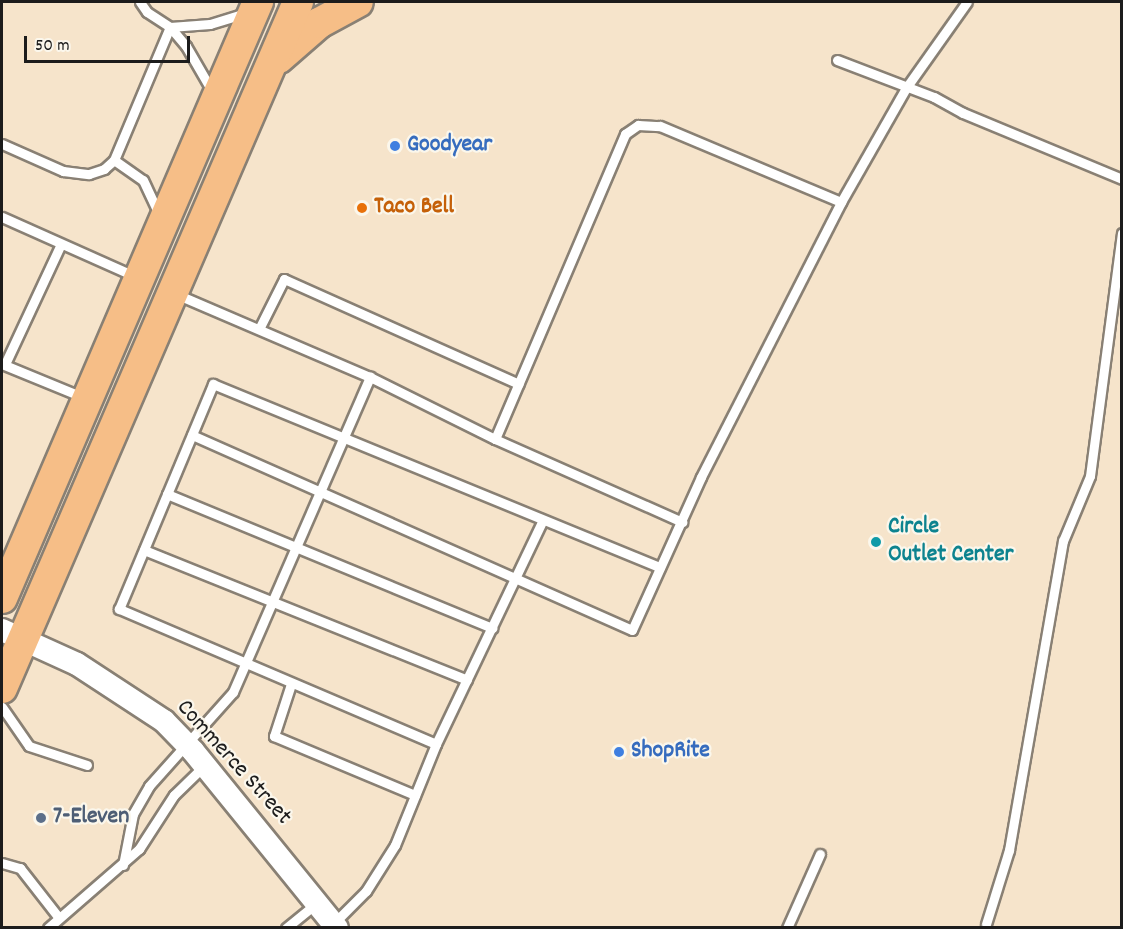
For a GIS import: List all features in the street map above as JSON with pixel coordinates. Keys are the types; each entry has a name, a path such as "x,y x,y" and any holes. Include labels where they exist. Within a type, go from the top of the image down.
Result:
{"highway":[{"path":"2,688 12,634 171,292 298,2"},
{"path":"270,66 320,23 358,2"},
{"path":"2,598 256,5"}],"street":[{"name":"Commerce Street","path":"12,634 118,689 164,721 205,765 335,925"}],"lane":[{"path":"140,2 147,12 170,27 191,53 216,99"},
{"path":"192,435 632,630 682,522 700,477 842,202 906,88 967,2"},
{"path":"170,27 210,24 256,5"},
{"path":"2,144 74,174 96,172 114,160 170,27"},
{"path":"837,60 1122,179"},
{"path":"495,439 625,134 638,124 660,126 842,202"},
{"path":"114,160 151,189 162,222"},
{"path":"2,217 139,278"},
{"path":"986,924 1009,850 1063,541 1090,476 1122,233"},
{"path":"61,244 3,364 87,399"},
{"path":"260,329 284,279 519,384"},
{"path":"171,292 370,377 495,439 682,522"},
{"path":"123,865 133,814 149,786 188,745 214,709 233,692 370,377"},
{"path":"436,744 119,609 213,384 660,567"},
{"path":"167,494 492,628"},
{"path":"335,925 380,873 436,744 543,520"},
{"path":"144,550 467,680"},
{"path":"291,684 274,736 415,795"},
{"path":"2,707 28,746 87,765"},
{"path":"48,927 139,849 174,795 205,765"},
{"path":"787,927 820,854"},
{"path":"2,863 20,868 60,918"},
{"path":"286,927 317,903"}],"place":[{"name":"Goodyear","path":"395,146"},
{"name":"Taco Bell","path":"362,208"},
{"name":"Circle Outlet Center","path":"876,542"},
{"name":"ShopRite","path":"619,752"},
{"name":"7-Eleven","path":"41,818"}]}
